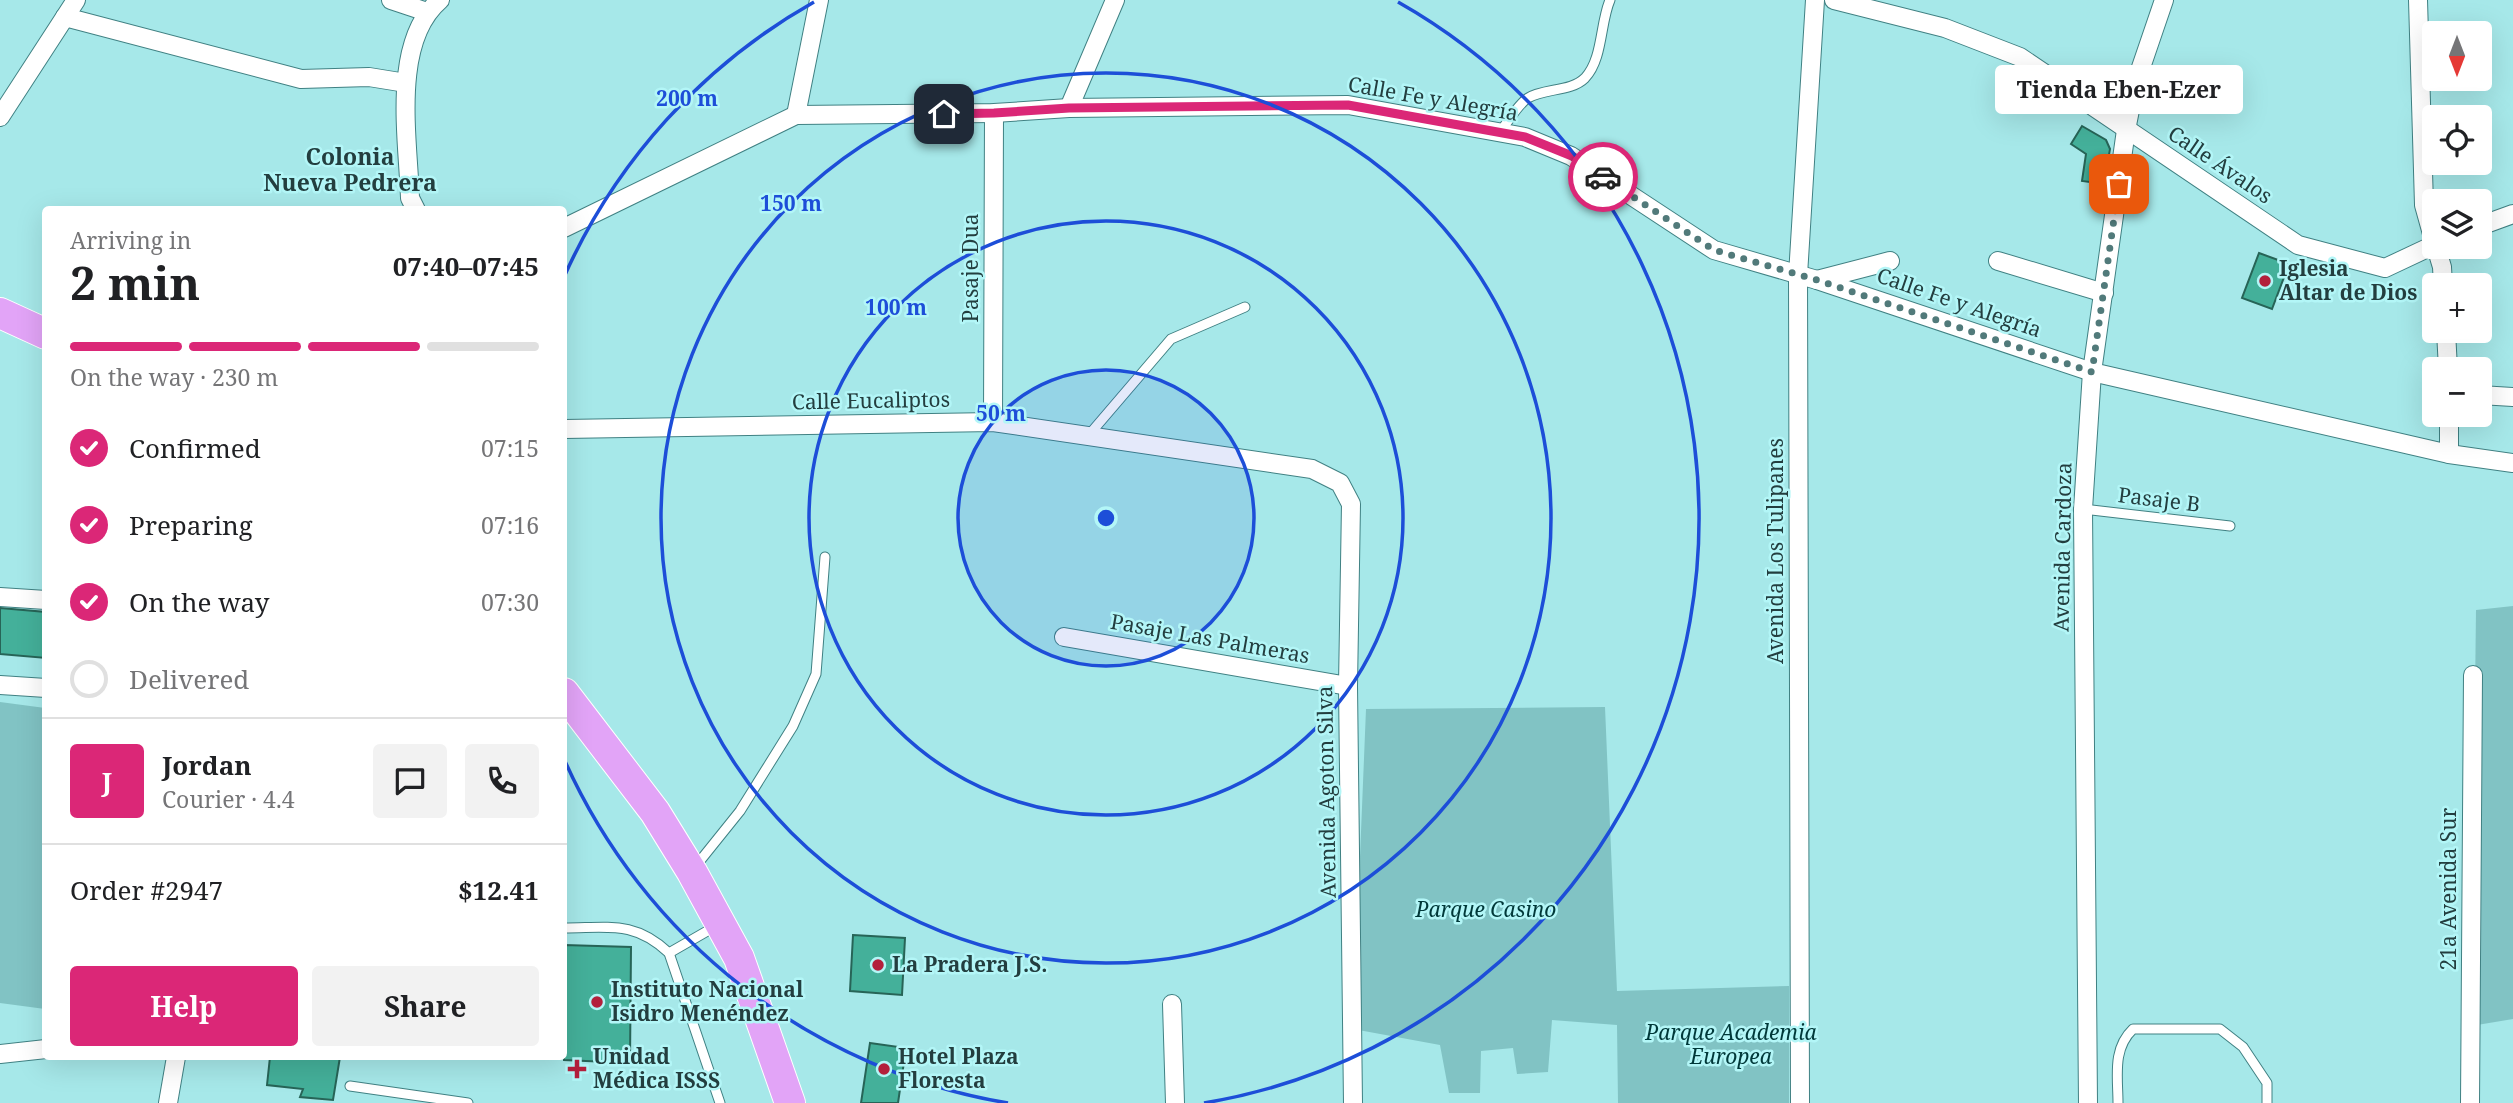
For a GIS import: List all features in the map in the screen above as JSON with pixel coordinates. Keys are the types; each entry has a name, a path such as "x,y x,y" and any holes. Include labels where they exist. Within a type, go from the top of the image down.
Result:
{"highway":[{"path":"0,313 42,332"},
{"path":"567,698 655,812 692,872 739,958 790,1103"}],"street":[{"path":"0,117 76,0"},
{"path":"391,0 434,6 417,29 406,83 410,198 414,206"},
{"path":"796,115 819,0"},
{"path":"1069,108 1115,0"},
{"name":"Avenida Los Tulipanes","path":"1800,1103 1798,275 1815,0"},
{"name":"Calle Ávalos","path":"1834,0 1860,3 1945,28 2020,57 2298,245 2385,268 2422,250"},
{"name":"Avenida Cardoza","path":"2088,1103 2083,509 2092,372 2126,130 2135,85 2164,0"},
{"path":"2418,0 2424,189"},
{"path":"65,17 301,79 369,77 406,83"},
{"name":"Calle Fe y Alegría","path":"567,227 796,115 1348,105 1525,137 1572,156 1714,250 1817,280 2092,372 2449,454 2513,463"},
{"name":"Pasaje Dua","path":"993,422 994,113"},
{"path":"2492,222 2513,214"},
{"path":"1817,280 1890,261"},
{"path":"1998,261 2104,293"},
{"path":"2492,396 2513,397"},
{"name":"Calle Eucaliptos","path":"567,429 993,422 1312,469 1340,483"},
{"path":"2449,427 2449,454"},
{"name":"Avenida Agoton Silva","path":"1340,483 1351,505 1348,686 1353,1103"},
{"path":"0,597 42,600"},
{"name":"Pasaje Las Palmeras","path":"1064,637 1348,686"},
{"name":"21a Avenida Sur","path":"2470,1103 2473,674"},
{"path":"0,685 42,688"},
{"path":"1172,1004 1175,1103"},
{"path":"0,1054 42,1049"},
{"path":"168,1103 175,1060"}],"lane":[{"path":"1500,132 1527,98 1585,78 1599,51 1604,14 1610,0"},
{"path":"1088,436 1171,339 1245,307"},
{"name":"Pasaje B","path":"2083,509 2230,526"},
{"path":"692,872 740,811 793,726 816,674 825,557"},
{"path":"668,953 720,924"},
{"path":"567,928 632,929 654,939 668,953 720,1103"},
{"path":"2118,1103 2118,1051 2124,1037 2133,1029 2220,1029 2243,1047 2267,1083 2267,1103"},
{"path":"351,1086 468,1103"}],"green space":[{"path":"2513,606 2513,1019 2471,1026 2476,610"},
{"path":"0,702 42,708 42,1009 0,1003"},
{"name":"Parque Casino","path":"1605,707 1617,991 1789,986 1789,1103 1618,1103 1617,1025 1552,1020 1548,1072 1517,1074 1513,1048 1481,1051 1480,1093 1449,1093 1440,1045 1353,1029 1366,709"}],"building":[{"path":"2082,126 2106,140 2110,149 2104,184 2082,181 2086,154 2071,144"},
{"name":"Iglesia Altar de Dios","path":"2259,253 2289,264 2272,309 2242,298"},
{"path":"0,608 42,612 42,658 0,654"},
{"name":"La Pradera J.S.","path":"853,935 905,938 902,995 850,991"},
{"name":"Instituto Nacional Isidro Menéndez","path":"567,945 631,947 630,1063 564,1060 567,1060"},
{"name":"Hotel Plaza Floresta","path":"870,1043 906,1048 898,1103 861,1103"},
{"path":"270,1060 340,1060 333,1100 300,1097 303,1089 267,1085"}],"way so far":[{"path":"1603,177 1714,250 1817,280 2092,372 2119,184"}],"place":[{"name":"Tienda Eben-Ezer","path":"2119,184"},
{"name":"Iglesia Altar de Dios","path":"2265,281"},
{"name":"La Pradera J.S.","path":"878,965"},
{"name":"Instituto Nacional Isidro Menéndez","path":"597,1002"},
{"name":"Unidad Médica ISSS","path":"577,1069"},
{"name":"Hotel Plaza Floresta","path":"884,1069"}],"district":[{"name":"Colonia Nueva Pedrera","path":"350,170"}],"route":[{"path":"944,114 1069,108 1348,105 1525,137 1572,156 1603,177"}],"park label":[{"name":"Parque Academia Europea","path":"1731,1045"}]}
